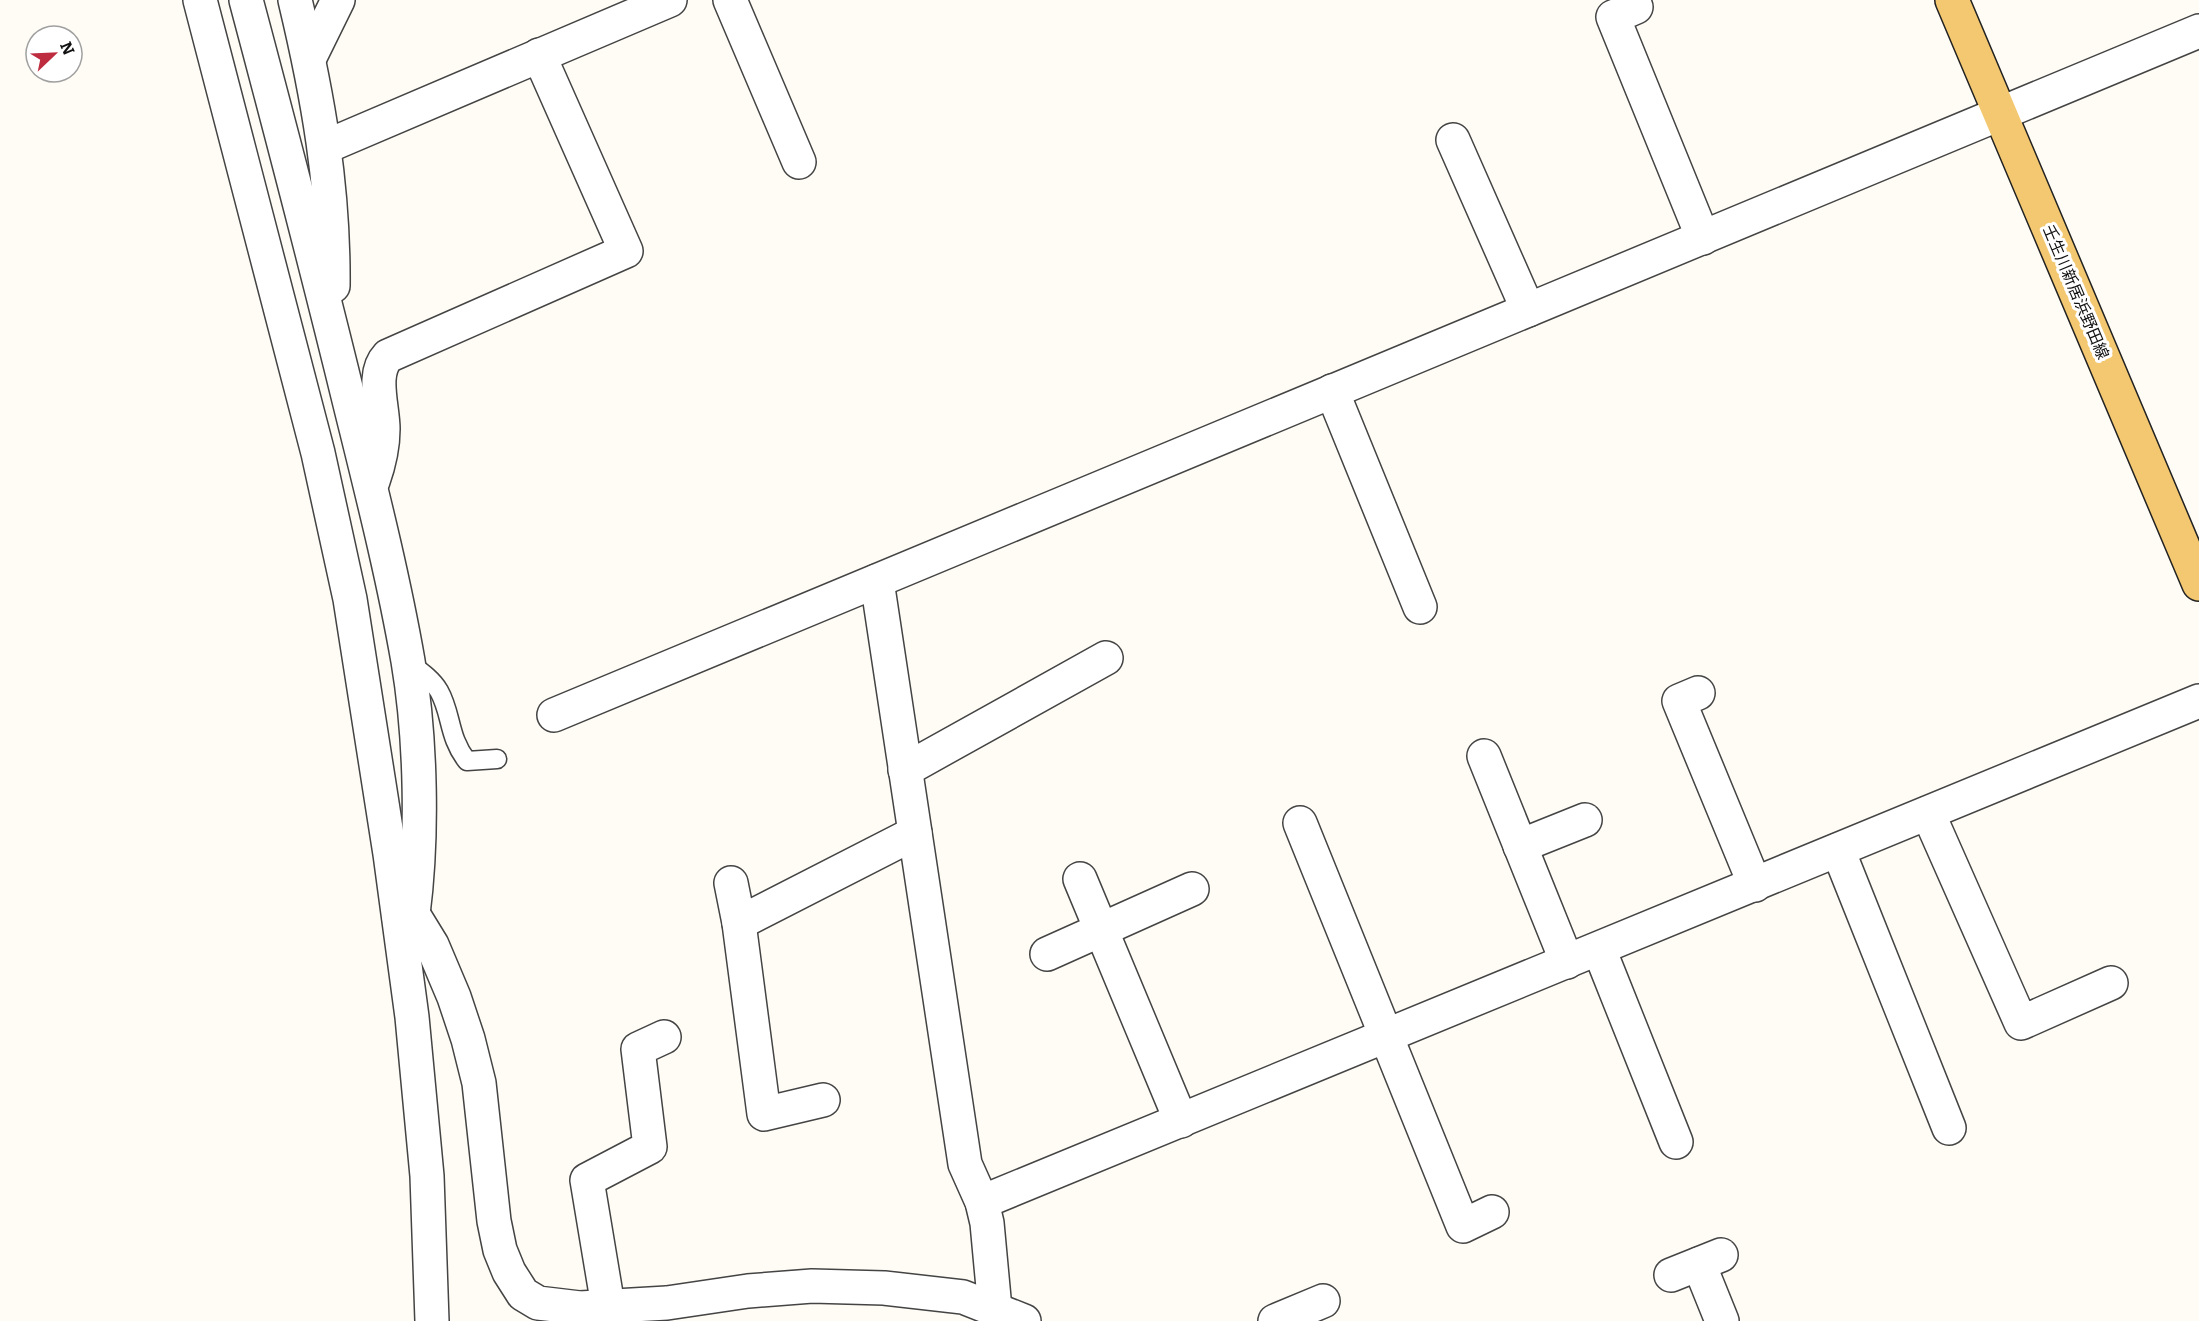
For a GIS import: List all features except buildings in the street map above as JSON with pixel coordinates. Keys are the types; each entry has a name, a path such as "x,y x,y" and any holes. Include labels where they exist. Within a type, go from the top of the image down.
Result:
{"main road":[{"name":"壬生川新居浜野田線","path":"1952,0 2199,584"}],"street":[{"path":"200,0 318,453 350,599 406,915 412,1017 427,1176 432,1321"},
{"path":"246,0 371,488 408,662 416,736 418,800 416,890 406,915"},
{"path":"295,0 309,59 325,147 334,235 333,292 328,315"},
{"path":"309,59 338,0"},
{"path":"325,147 670,0"},
{"path":"730,0 799,162"},
{"path":"1636,7 1613,17 1702,238"},
{"path":"554,715 2199,32"},
{"path":"371,488 381,459 383,429 379,379 381,363 388,356 626,251 539,55"},
{"path":"1453,140 1528,310"},
{"path":"1332,391 1420,607"},
{"path":"877,581 965,1164 982,1202 987,1223 995,1309"},
{"path":"905,770 1106,658"},
{"path":"1698,693 1679,701 1755,885"},
{"path":"982,1202 2199,702"},
{"path":"1484,756 1567,962"},
{"path":"1928,813 2021,1023 2111,983"},
{"path":"1520,846 1585,820"},
{"path":"1300,823 1463,1226 1492,1212"},
{"path":"739,923 915,833"},
{"path":"1838,850 1949,1128"},
{"path":"1080,879 1180,1121"},
{"path":"731,883 739,923 764,1114 823,1100"},
{"path":"1047,954 1192,889"},
{"path":"406,915 432,945 454,997 468,1039 479,1083 494,1221 500,1250 509,1272 523,1294 538,1303 580,1308 667,1303 748,1290 812,1286 884,1288 963,1297 1024,1321"},
{"path":"1599,949 1676,1142"},
{"path":"608,1306 587,1180 650,1147 638,1049 664,1037"},
{"path":"1697,1265 1722,1321"},
{"path":"1275,1321 1323,1301"}],"lane":[{"path":"408,662 427,675 440,692 457,748 467,761 497,759"}]}
